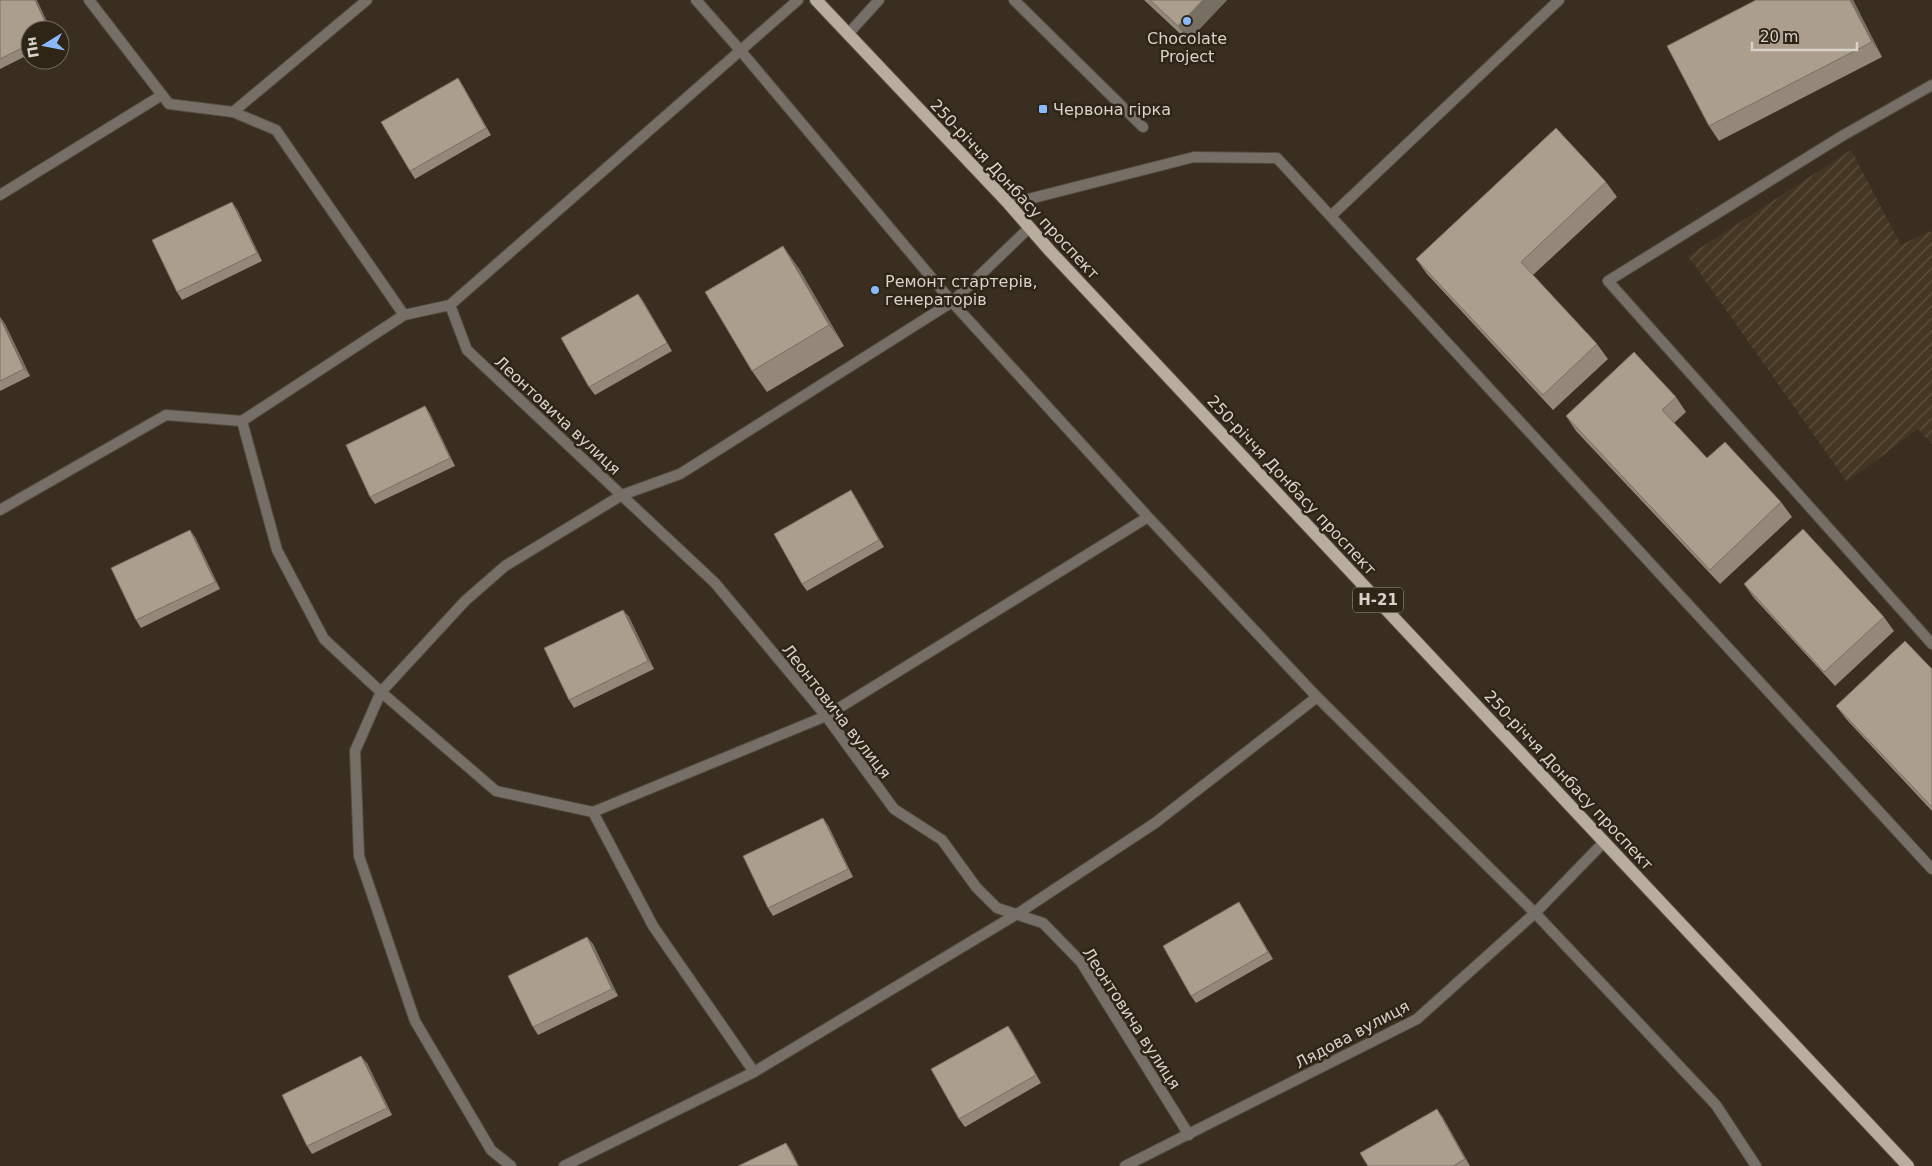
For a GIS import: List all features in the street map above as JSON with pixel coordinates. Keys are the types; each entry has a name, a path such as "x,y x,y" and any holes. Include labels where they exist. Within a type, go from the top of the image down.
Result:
{"main road":[{"name":"250-річчя Донбасу проспект","path":"816,0 1908,1166"}],"street":[{"path":"89,0 169,104 233,112 276,130 404,315"},
{"path":"233,112 367,0"},
{"path":"696,0 952,302 1148,517 1317,697 1535,913 1716,1105 1756,1166"},
{"path":"0,510 166,415 242,421 404,315 450,305 798,0"},
{"path":"848,34 880,0"},
{"path":"1014,0 1142,127"},
{"path":"1331,216 1558,0"},
{"path":"1932,85 1842,136 1608,281 1932,644"},
{"path":"0,195 162,95"},
{"path":"1009,204 1194,156 1277,158 1932,868"},
{"path":"510,1166 490,1150 415,1021 359,856 355,751 381,692 465,602 505,566 622,495 680,474 952,302 1029,228"},
{"name":"Леонтовича вулиця","path":"450,305 467,350 715,583 826,716 894,809 942,840 976,887 997,908 1043,923 1081,962 1189,1135"},
{"path":"242,421 277,550 324,640 496,791 593,812 826,716 1148,517"},
{"path":"564,1166 754,1072 1017,914 1155,823 1317,697"},
{"path":"593,812 653,926 754,1072"},
{"name":"Лядова вулиця","path":"1125,1166 1417,1019 1535,913 1604,842"}],"shaded area":[{"path":"1851,150 1901,245 1930,231 1932,233 1932,444 1918,429 1847,482 1688,256"}],"building":[{"path":"0,0 35,0 44,20 20,20 20,49 0,59"},
{"path":"1150,0 1203,0 1178,26"},
{"path":"1756,0 1850,0 1872,42 1709,126 1667,46"},
{"path":"458,78 486,128 410,171 381,122"},
{"path":"1556,128 1606,182 1521,262 1597,344 1543,395 1416,259"},
{"path":"232,202 257,253 177,292 152,240"},
{"path":"783,246 829,325 752,371 705,292"},
{"path":"638,294 667,343 589,387 561,338"},
{"path":"0,318 24,369 0,381"},
{"path":"1634,352 1676,397 1662,410 1707,458 1725,442 1781,502 1710,570 1566,416"},
{"path":"425,406 450,458 370,497 346,445"},
{"path":"851,490 879,540 802,584 774,534"},
{"path":"1803,529 1884,617 1824,672 1744,584"},
{"path":"190,530 215,582 136,620 111,568"},
{"path":"623,610 648,661 569,700 544,648"},
{"path":"1905,641 1932,669 1932,807 1836,706"},
{"path":"823,818 848,869 768,908 743,856"},
{"path":"1239,902 1268,952 1191,996 1163,946"},
{"path":"587,937 612,989 533,1027 508,976"},
{"path":"1008,1026 1036,1075 959,1119 931,1069"},
{"path":"361,1056 387,1108 307,1146 282,1095"},
{"path":"1437,1109 1465,1159 1453,1166 1368,1166 1360,1153"},
{"path":"786,1143 798,1166 738,1166"}],"place":[{"name":"Chocolate Project","path":"1187,21"},
{"name":"Червона гірка","path":"1043,109"},
{"name":"Ремонт стартерів, генераторів","path":"875,290"}]}
